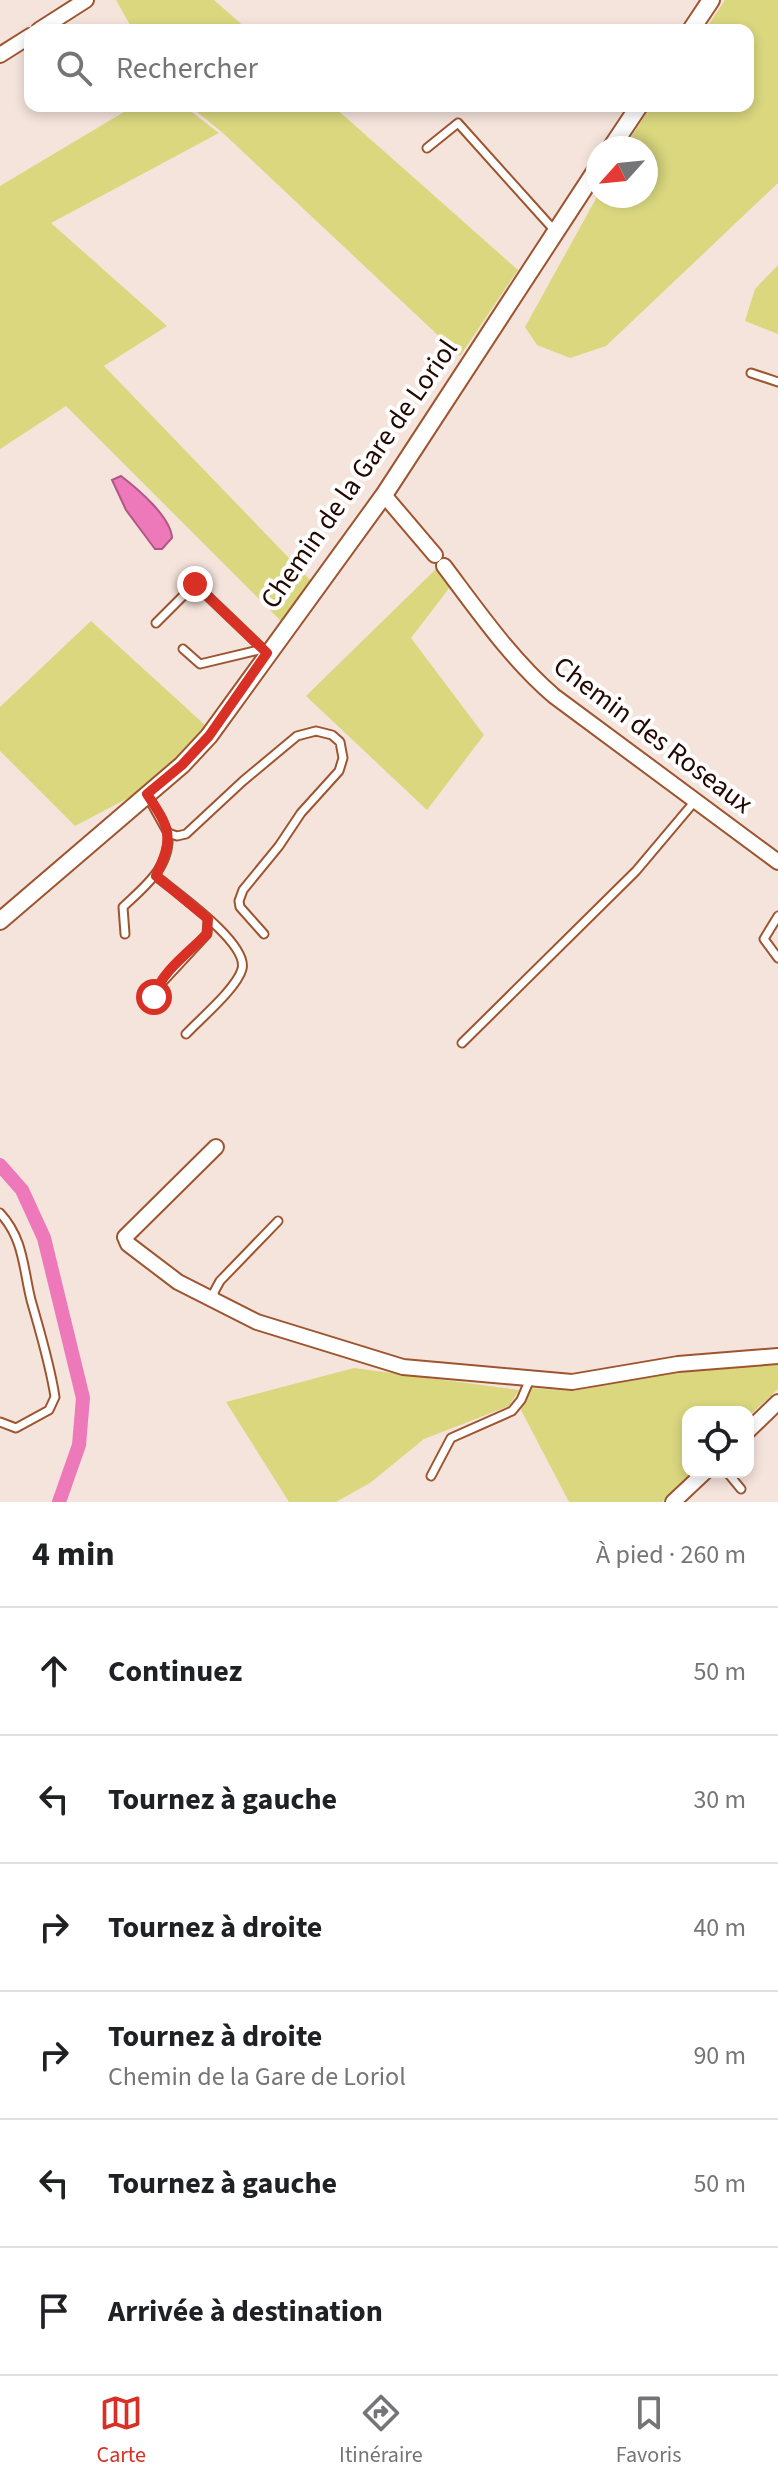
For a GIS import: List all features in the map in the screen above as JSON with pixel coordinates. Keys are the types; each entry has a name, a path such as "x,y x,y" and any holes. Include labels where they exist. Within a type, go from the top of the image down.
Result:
{"street":[{"path":"48,24 86,0"},
{"path":"695,24 711,0"},
{"path":"0,55 24,40"},
{"path":"619,136 635,112"},
{"name":"Chemin de la Gare de Loriol","path":"0,921 182,765 209,736 265,651 384,495 586,185"},
{"name":"Chemin des Roseaux","path":"384,495 537,681 611,741 778,862"},
{"path":"216,1147 125,1237 128,1244 178,1282 257,1322 403,1367 572,1382 678,1364 778,1356"},
{"path":"754,1425 778,1402"},
{"path":"673,1502 699,1478"}],"lane":[{"path":"427,148 458,123 555,231"},
{"path":"751,373 778,382"},
{"path":"156,623 195,584 265,651"},
{"path":"183,649 200,664 265,651"},
{"path":"168,833 177,836 186,834 297,736 316,731 332,735 340,742 343,758 339,771 301,813 243,890 240,907 264,934"},
{"path":"125,934 123,907 156,876 169,845 168,833 147,794"},
{"path":"462,1043 636,871 695,801"},
{"path":"156,876 208,919 242,957 243,968 236,980 186,1034"},
{"path":"778,916 764,939 778,958"},
{"path":"158,1004 154,997 156,989 207,934 208,919"},
{"path":"0,1213 10,1224 26,1265 30,1295 55,1397 49,1410 16,1428 0,1422"},
{"path":"215,1301 214,1292 220,1281 278,1221"},
{"path":"431,1476 451,1438 512,1411 521,1400 530,1379"},
{"path":"732,1478 741,1489"}],"shaded area":[{"path":"116,0 214,0 241,24 130,24"},
{"path":"725,0 778,0 778,183 606,346 570,358 537,345 525,327 591,208 658,208 658,136 632,136 647,112 754,112 754,24 709,24"},
{"path":"124,112 192,112 219,133 51,223 167,326 104,366 312,582 281,621 66,406 0,449 0,186"},
{"path":"197,112 340,112 518,270 460,356"},
{"path":"778,265 778,334 745,321 755,289"},
{"path":"121,476 166,521 172,538 162,549 155,549 126,510 112,480"},
{"path":"437,568 450,587 411,638 484,735 427,810 306,696"},
{"path":"91,621 206,726 191,748 149,787 75,826 0,751 0,707"},
{"path":"778,1363 778,1389 754,1411 754,1406 682,1406 682,1478 687,1478 662,1502 569,1502 521,1410 530,1388 573,1391 653,1375"},
{"path":"354,1368 519,1390 509,1406 424,1439 370,1483 336,1502 289,1502 226,1402"}],"waterway":[{"path":"0,1165 22,1190 44,1238 83,1398 79,1445 59,1502"}],"route":[{"path":"154,997 165,976 207,934 208,919 156,876 169,845 168,833 147,794 182,765 209,736 267,653 195,584"}]}
